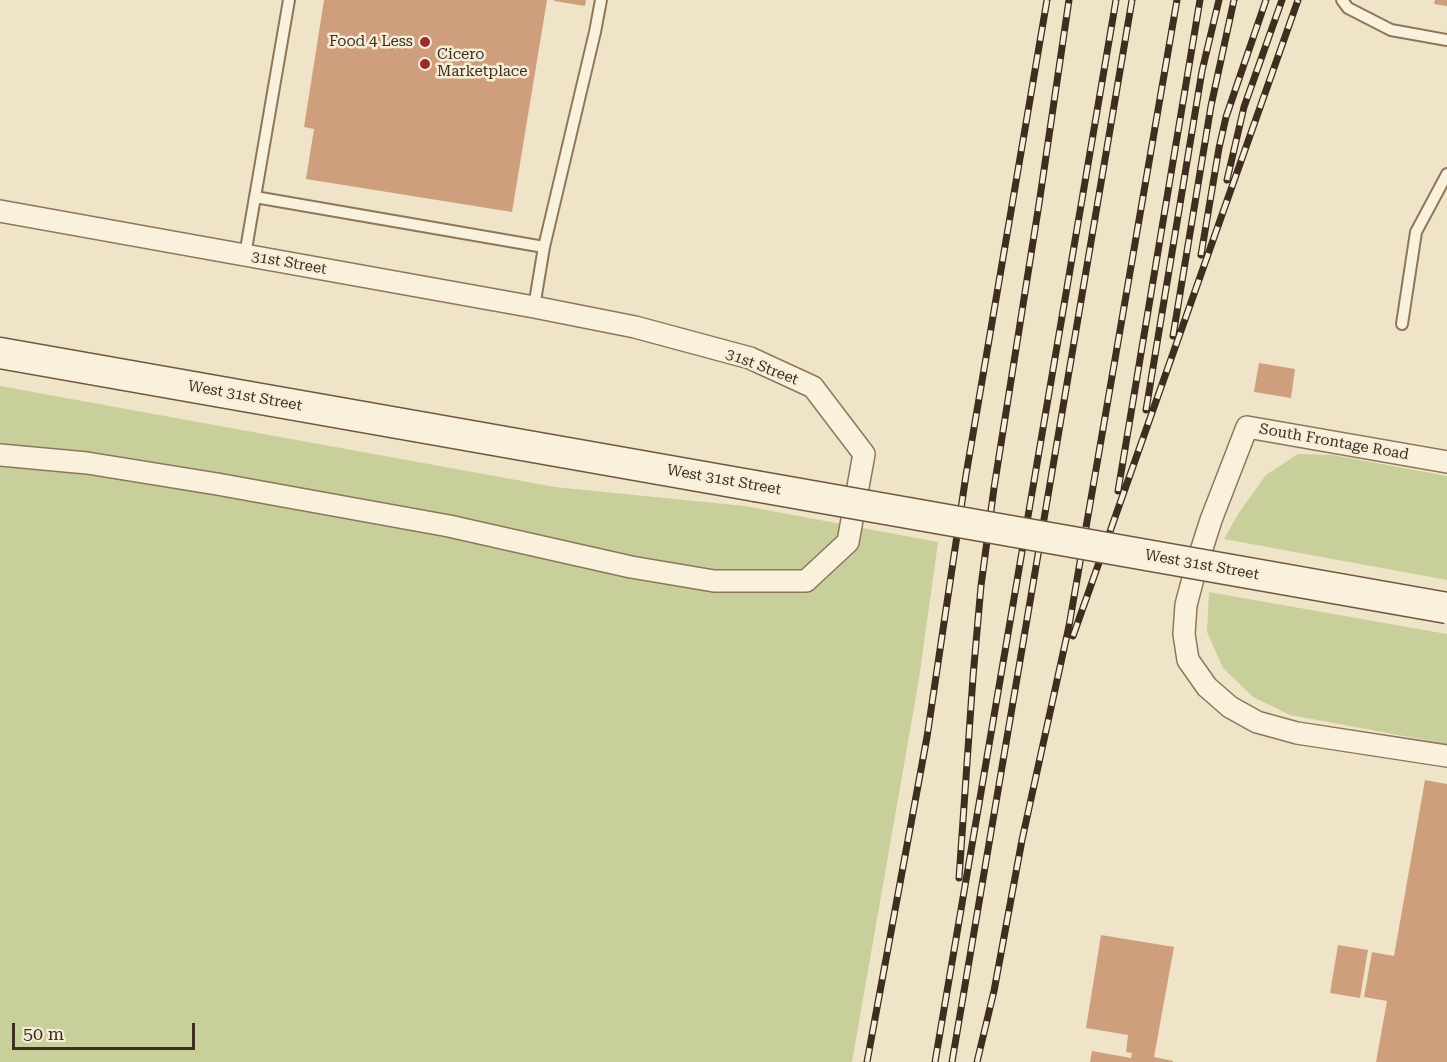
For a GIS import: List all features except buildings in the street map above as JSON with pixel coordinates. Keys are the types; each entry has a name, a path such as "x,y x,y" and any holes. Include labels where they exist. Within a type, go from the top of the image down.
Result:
{"main road":[{"name":"West 31st Street","path":"0,353 1447,608"}],"street":[{"name":"31st Street","path":"0,211 534,307 635,327 750,358 813,387 864,454 848,543 806,581 714,581 631,567 449,526 228,486 87,463 0,455"},
{"name":"South Frontage Road","path":"1447,462 1247,427 1211,520 1196,567 1186,604 1185,634 1188,660 1207,687 1230,707 1257,722 1297,733 1447,756"}],"lane":[{"path":"245,255 289,0"},
{"path":"534,307 544,248 601,0"},
{"path":"1342,0 1348,8 1391,30 1447,40"},
{"path":"1402,324 1416,232 1447,174"},
{"path":"255,197 544,248"}],"green space":[{"path":"0,386 555,487 745,506 938,542 919,679 852,1062 0,1062"},
{"path":"1298,454 1333,455 1447,476 1447,580 1224,539 1238,514 1266,475"},
{"path":"1209,592 1447,634 1447,744 1290,715 1253,697 1223,668 1207,632"}],"railway":[{"path":"867,1062 927,737 966,475 1047,0"},
{"path":"959,878 981,586 1069,0"},
{"path":"935,1062 1116,0"},
{"path":"952,1062 1132,0"},
{"path":"977,1062 994,991 1022,840 1069,626 1177,0"},
{"path":"1118,491 1200,0"},
{"path":"1146,410 1202,71 1219,0"},
{"path":"1173,336 1211,106 1234,0"},
{"path":"1201,255 1226,117 1266,0"},
{"path":"1227,180 1244,107 1282,0"},
{"path":"1073,636 1298,0"}],"place":[{"name":"Food 4 Less","path":"425,42"},
{"name":"Cicero Marketplace","path":"425,64"}]}
